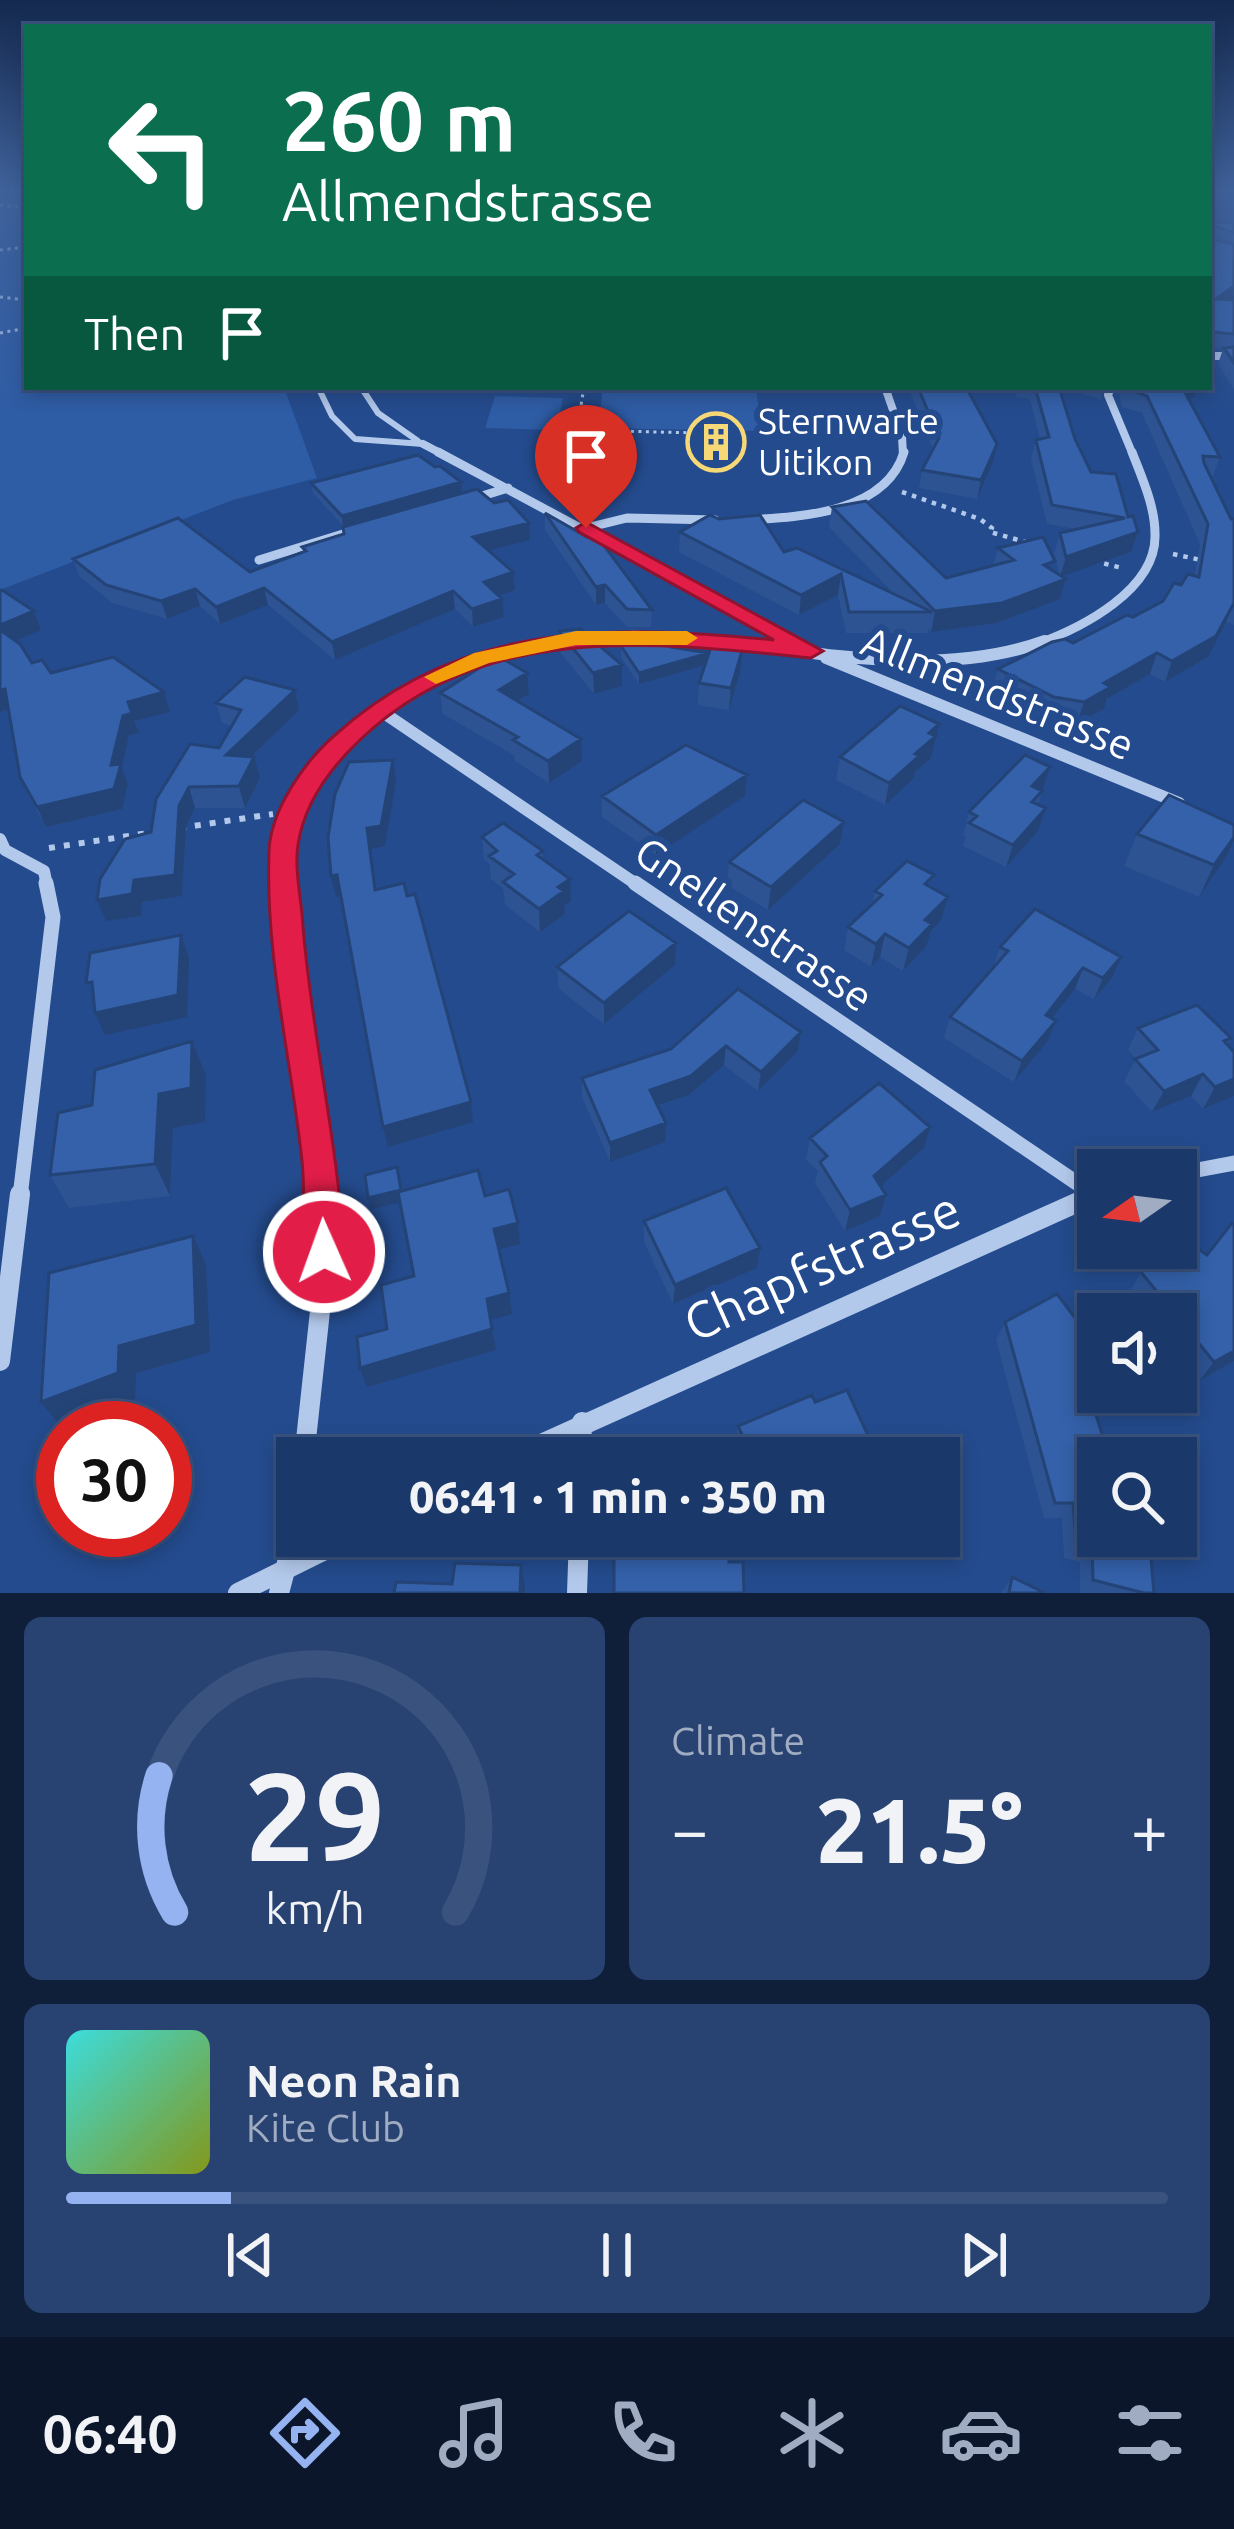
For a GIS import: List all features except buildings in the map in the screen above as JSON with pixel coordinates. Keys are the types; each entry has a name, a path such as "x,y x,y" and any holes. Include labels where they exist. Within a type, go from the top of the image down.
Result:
{"street":[{"path":"586,528 627,518 754,520 807,515 857,501 895,476 904,453 886,390"},
{"path":"306,1437 324,1252 321,1165 284,898 283,847 295,811 322,760 378,709 428,680 482,658 576,638 669,636 927,661 1014,650 1094,621 1143,574 1154,550 1156,523 1108,395 1110,390"},
{"name":"Allmendstrasse","path":"423,444 811,651 1190,808"},
{"path":"448,505 508,488"},
{"path":"259,560 367,527"},
{"name":"Gnellenstrasse","path":"378,709 1077,1181"},
{"path":"0,839 12,853 44,871 53,916 0,1361"},
{"path":"1197,1170 1234,1163"},
{"name":"Chapfstrasse","path":"552,1437 1077,1201"},
{"path":"582,1422 582,1437"},
{"path":"279,1593 288,1557"},
{"path":"238,1593 311,1557"},
{"path":"577,1593 578,1557"}],"lane":[{"path":"319,390 332,416 355,439 423,444"},
{"path":"364,390 377,413 423,444"}],"path":[{"path":"584,390 577,430 699,433"},
{"path":"883,486 980,519 990,532 1034,544"},
{"path":"1154,550 1214,562"},
{"path":"1078,556 1143,574"},
{"path":"12,853 295,811"}],"shaded area":[{"path":"0,265 24,265 24,390 285,390 317,478 233,500 0,590"},
{"path":"603,390 756,390 761,431 598,428"},
{"path":"495,396 563,398 557,430 485,428"}],"slow traffic":[{"path":"436,677 482,658 576,638 687,638"}],"place":[{"name":"Sternwarte Uitikon","path":"716,442"}],"route":[{"path":"324,1252 321,1165 290,958 283,847 295,811 322,760 378,709 428,680 482,658 529,646 576,638 669,636 811,651 586,528"}]}
